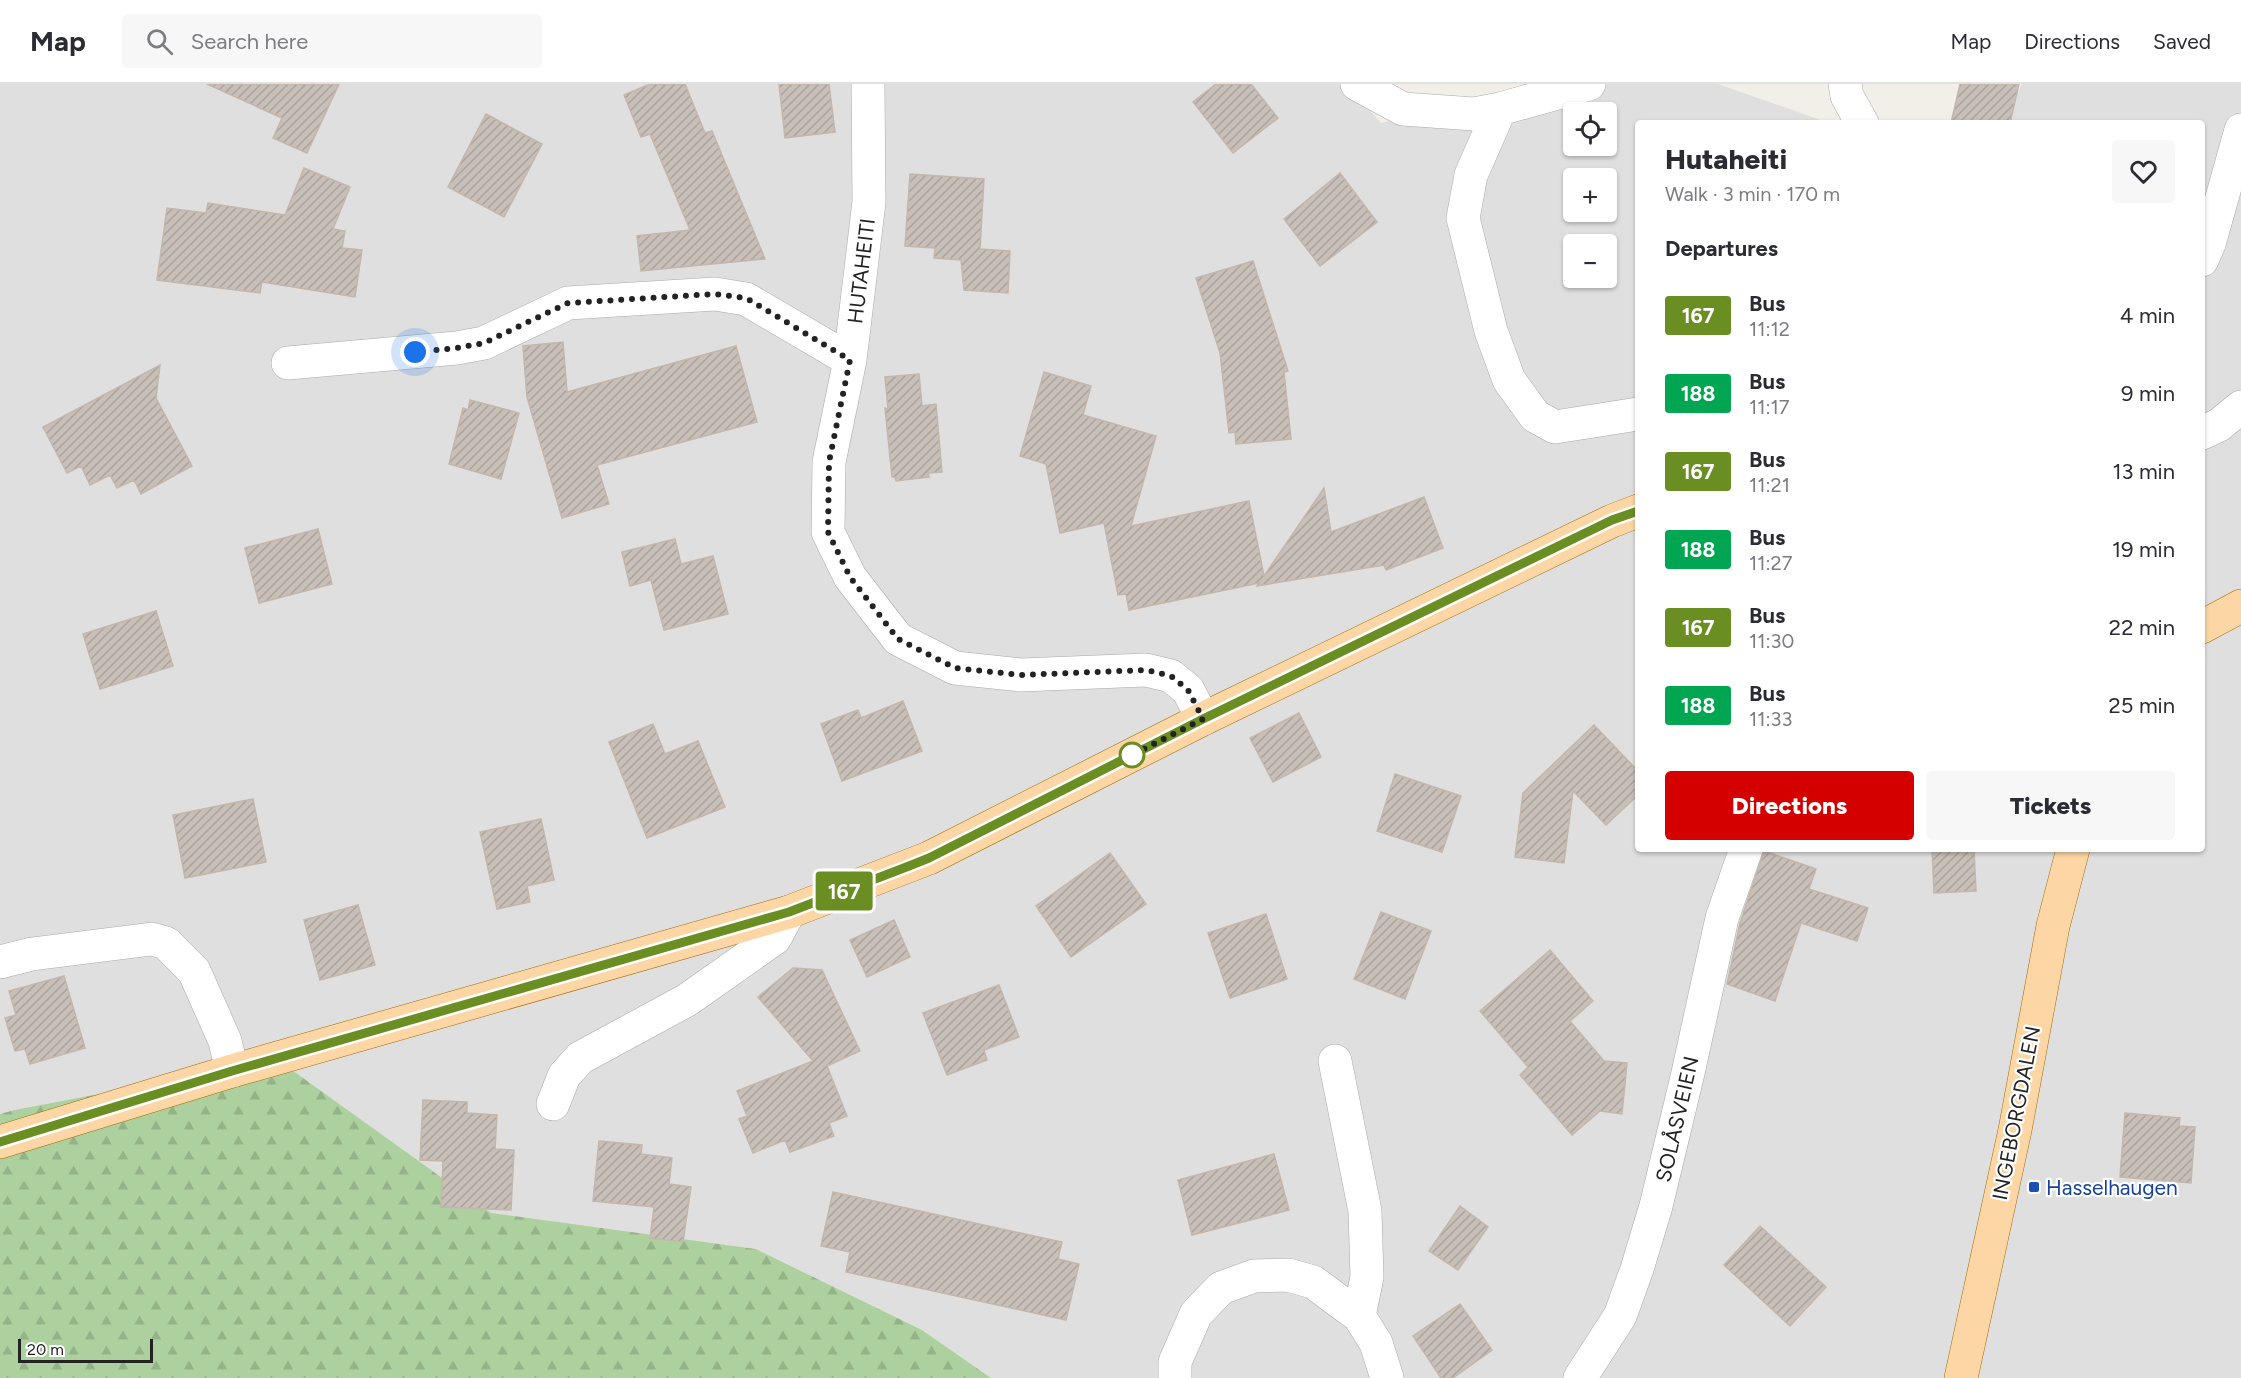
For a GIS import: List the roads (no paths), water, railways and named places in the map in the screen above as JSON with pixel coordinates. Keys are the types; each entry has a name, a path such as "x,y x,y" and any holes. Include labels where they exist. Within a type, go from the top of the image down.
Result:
{"main road":[{"path":"0,1142 232,1071 789,912 929,858 1203,719 1612,520 1635,512"},
{"path":"2205,625 2241,606"},
{"name":"INGEBORGDALEN","path":"1961,1378 2014,1130 2052,926 2072,852"}],"street":[{"name":"HUTAHEITI","path":"867,84 869,202 850,360 829,462 828,532 850,577 898,639 955,668 1021,675 1146,670 1171,676 1188,690 1203,719"},
{"path":"1357,84 1403,108 1474,114 1589,84"},
{"path":"1845,84 1847,96 1860,120"},
{"path":"1500,109 1471,175 1463,218 1491,331 1509,380 1535,416 1555,427 1635,414"},
{"path":"2205,254 2210,244 2241,130"},
{"path":"288,363 457,348 484,343 568,303 715,294 746,298 850,360"},
{"path":"2205,432 2219,425 2241,407"},
{"name":"SOLÅSVEIEN","path":"1580,1378 1620,1316 1637,1269 1656,1206 1722,918 1745,852"},
{"path":"553,1104 564,1077 580,1058 695,994 775,938 789,912"},
{"path":"0,962 32,954 152,939 166,942 194,971 225,1041 232,1071"},
{"path":"1335,1061 1365,1211 1367,1277 1359,1316"},
{"path":"1174,1378 1175,1362 1196,1314 1221,1288 1254,1276 1288,1275 1313,1282 1359,1316 1376,1343 1387,1378"}],"place":[{"name":"Hasselhaugen","path":"2034,1187"}]}
